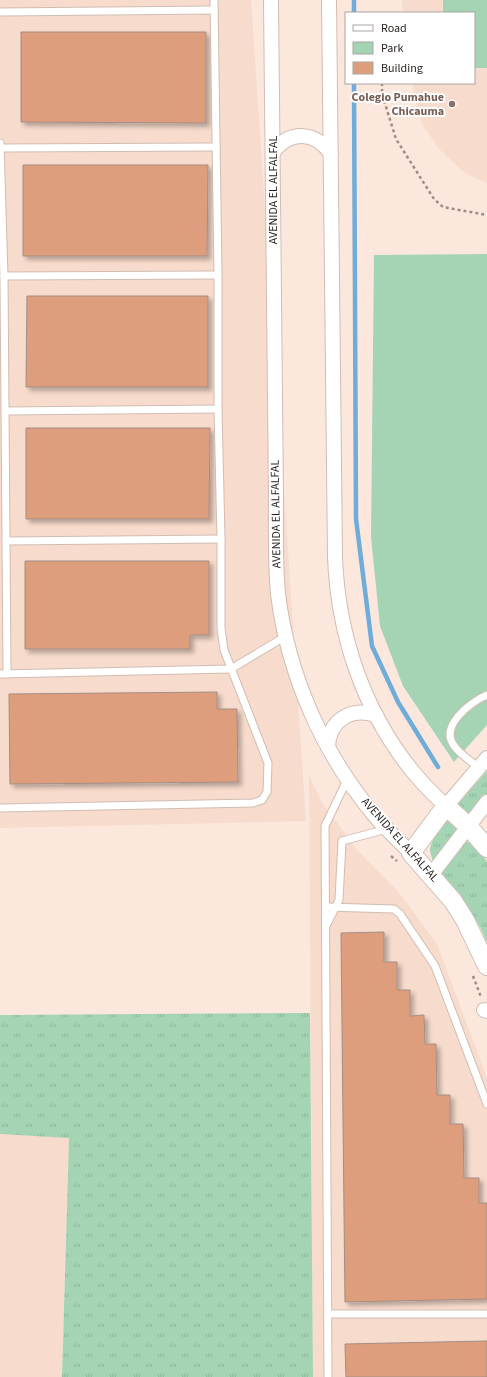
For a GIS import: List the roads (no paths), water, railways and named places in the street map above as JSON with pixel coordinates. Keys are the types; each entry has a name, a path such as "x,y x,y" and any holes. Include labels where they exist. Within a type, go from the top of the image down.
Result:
{"street":[{"name":"AVENIDA EL ALFALFAL","path":"271,0 277,579 286,636 294,668 304,696 328,747 348,778 387,829 406,859 430,875 448,895 465,920 480,970"},
{"path":"329,0 336,572 342,618 360,681 376,715 394,746 415,774 468,826 487,848"},
{"path":"273,152 284,141 300,136 315,139 331,154"},
{"path":"328,747 332,729 342,719 355,713 362,712 376,715"},
{"path":"406,859 446,806 483,763"},
{"path":"430,875 487,802"}],"lane":[{"path":"0,808 253,803 262,800 267,792 268,763 224,650 221,634 214,0"},
{"path":"0,12 214,10"},
{"path":"0,143 4,276 6,541 3,674 231,669 286,636"},
{"path":"0,148 216,147"},
{"path":"4,276 218,275"},
{"path":"5,411 218,409"},
{"path":"6,541 221,538"},
{"path":"483,763 454,746 450,733 457,716 478,699 487,696"},
{"path":"328,1377 325,826 348,778"},
{"path":"326,926 339,900 342,840 387,829"},
{"path":"326,907 394,909 400,914 435,966 487,1104"},
{"path":"328,1314 487,1314"}],"waterway":[{"path":"354,0 354,12"},
{"path":"354,84 356,519 372,646 398,702 438,767"}],"place":[{"name":"Colegio Pumahue Chicauma","path":"452,104"}]}
